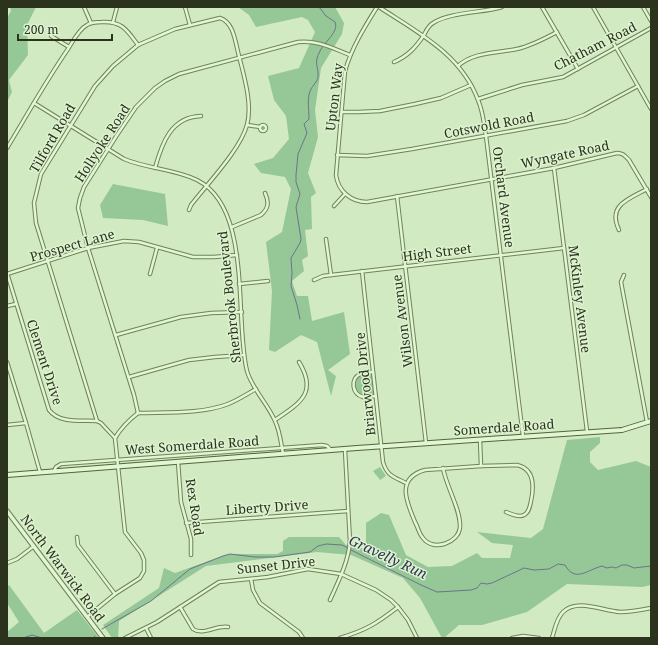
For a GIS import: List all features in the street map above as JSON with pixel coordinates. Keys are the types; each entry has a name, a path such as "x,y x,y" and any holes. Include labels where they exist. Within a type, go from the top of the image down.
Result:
{"main road":[{"name":"Somerdale Road","path":"357,448 587,431 622,430 649,422"},
{"name":"West Somerdale Road","path":"7,475 357,448"}],"street":[{"path":"84,7 91,23"},
{"path":"113,22 117,7"},
{"path":"185,7 190,25"},
{"name":"Orchard Avenue","path":"378,7 435,43 448,54 471,85 478,99 486,136 492,179 523,436"},
{"name":"Upton Way","path":"345,194 338,186 336,180 345,71 356,41 378,7"},
{"path":"394,62 404,58 410,53 423,36 428,26 444,19 502,7"},
{"path":"542,7 578,69"},
{"path":"593,7 651,109"},
{"path":"643,7 651,21"},
{"name":"Tilford Road","path":"96,421 36,223 34,209 35,197 41,174 94,86 113,66 138,45 175,29 220,18 227,22 232,31 239,57"},
{"path":"7,148 69,48 80,31 86,25 91,23 113,22 122,26 138,45"},
{"name":"Chatham Road","path":"478,99 522,85 563,76 651,28"},
{"path":"458,66 463,61 479,56 531,45 557,32"},
{"path":"51,36 69,48"},
{"name":"Hollyoke Road","path":"138,413 129,378 88,248 78,208 84,187 136,107 165,80 179,74 298,42 310,41 320,43 350,55"},
{"path":"189,210 191,205 239,143 247,124 249,110 248,97 239,57"},
{"path":"341,112 380,110 415,104 441,98 471,85"},
{"name":"Cotswold Road","path":"337,155 367,156 567,121 584,115 638,86"},
{"name":"Sherbrook Boulevard","path":"34,103 108,150 134,163 182,174 198,180 206,186 220,203 228,216 232,227 237,255 244,355 248,372 256,389 275,420 283,454"},
{"path":"155,168 160,149 173,128 190,116 201,116"},
{"path":"247,124 260,127"},
{"name":"Wyngate Road","path":"345,194 354,200 362,202 554,168 607,154 621,153 628,160 651,197"},
{"name":"McKinley Avenue","path":"554,168 587,431"},
{"path":"619,230 615,216 618,207 622,203 647,189"},
{"path":"232,227 261,215 264,212 268,207 268,198 265,193"},
{"path":"334,206 345,194"},
{"name":"Wilson Avenue","path":"397,196 426,443"},
{"path":"326,239 331,275"},
{"name":"Prospect Lane","path":"7,274 88,248 124,241 139,242 194,257 237,255"},
{"path":"150,274 157,248"},
{"name":"High Street","path":"314,280 323,276 362,271 564,248"},
{"name":"Briarwood Drive","path":"362,271 371,339 381,446 386,470 389,474 406,483"},
{"name":"Clement Drive","path":"7,274 49,410 53,415 65,420 96,421"},
{"path":"624,275 621,282 649,422"},
{"path":"239,284 268,282"},
{"path":"7,306 16,304"},
{"path":"116,336 181,317 211,313 242,312"},
{"path":"129,378 189,360 244,355"},
{"path":"7,362 9,374 26,423 40,472"},
{"path":"275,420 288,411 305,395 307,380 305,371 299,362"},
{"path":"373,372 365,372 358,375 354,380 354,386 356,392 363,397 376,396"},
{"path":"115,438 120,430 132,417 138,413 194,410 217,407 228,404 256,389"},
{"path":"87,616 115,594 140,578 144,571 141,553 125,532 115,438 101,423 96,421"},
{"path":"7,425 26,423"},
{"path":"480,439 482,466"},
{"name":"West Somerdale Road","path":"54,471 56,467 61,464 322,445 330,447 332,451"},
{"path":"330,600 349,551 350,542 345,450"},
{"name":"Rex Road","path":"178,462 181,502 191,539 191,555"},
{"path":"443,468 460,524 459,533 448,543 436,545 429,543 423,538 406,497 406,483 412,475 418,472 443,468 508,465 523,466 531,474 533,487 530,508 524,516 506,512"},
{"name":"North Warwick Road","path":"7,511 103,638"},
{"name":"Liberty Drive","path":"186,523 348,511"},
{"path":"77,537 78,545 115,594"},
{"path":"7,563 16,559 34,546"},
{"name":"Sunset Drive","path":"125,638 146,628 219,582 268,577 308,569 341,574 376,590 391,600 398,608 408,620 417,638"},
{"path":"251,578 253,590 260,602 299,632 303,638"},
{"path":"180,606 193,629 196,631 228,627"},
{"path":"552,638 562,613 575,606 585,606 620,612 651,608"},
{"path":"340,638 354,634 377,623 398,608"},
{"path":"146,628 151,638"},
{"path":"354,634 356,638"},
{"path":"512,638 523,636 539,638"}],"green space":[{"path":"10,7 36,7 27,25 28,55 9,80 12,92 7,102 7,18 11,11"},
{"path":"238,7 335,7 344,23 342,34 321,68 315,110 318,137 308,173 316,193 311,197 312,229 305,230 308,256 302,260 304,271 292,281 297,296 308,296 312,321 344,312 350,354 328,370 336,376 331,396 317,342 301,335 275,352 269,350 272,291 266,242 282,232 291,189 285,177 261,173 254,164 273,158 289,139 286,116 274,100 268,76 299,68 315,32 308,20 302,17 256,27 249,15"},
{"path":"113,184 165,194 168,226 143,220 103,218 100,205"},
{"path":"373,372 376,396 366,397 358,394 354,384 360,374"},
{"path":"600,437 600,443 590,452 590,462 598,470 636,461 651,467 651,585 642,587 567,584 527,612 482,625 459,625 444,638 442,638 420,598 403,578 351,555 317,552 206,566 119,621 118,638 112,638 103,625 159,588 164,568 175,573 228,554 277,554 283,551 283,541 289,537 339,537 346,545 366,549 366,523 381,513 389,515 406,555 428,567 452,566 477,553 482,558 510,558 513,545 492,543 477,532 531,538 543,529 567,440"},
{"path":"380,467 386,476 380,480 373,471"},
{"path":"9,585 44,633 77,610 99,638 7,638 7,632 19,622 7,603 7,587"}],"waterway":[{"path":"300,319 291,286 291,258 301,239 296,207 300,194 296,182 298,154 307,133 304,124 309,119 309,94 318,78 318,55 336,26 335,22 326,16 319,7"},
{"name":"Gravelly Run","path":"102,629 151,601 190,569 223,556 230,554 255,557 274,557 310,552 318,546 326,544 342,545 348,548"},
{"name":"Gravelly Run","path":"351,550 437,592 471,590 477,588 481,583 492,583 524,568 534,570 549,569 558,564 565,565 573,573 582,574 602,566 607,568 616,568 622,565 627,565 634,568 651,566"},
{"path":"23,638 32,635 42,638"}]}
